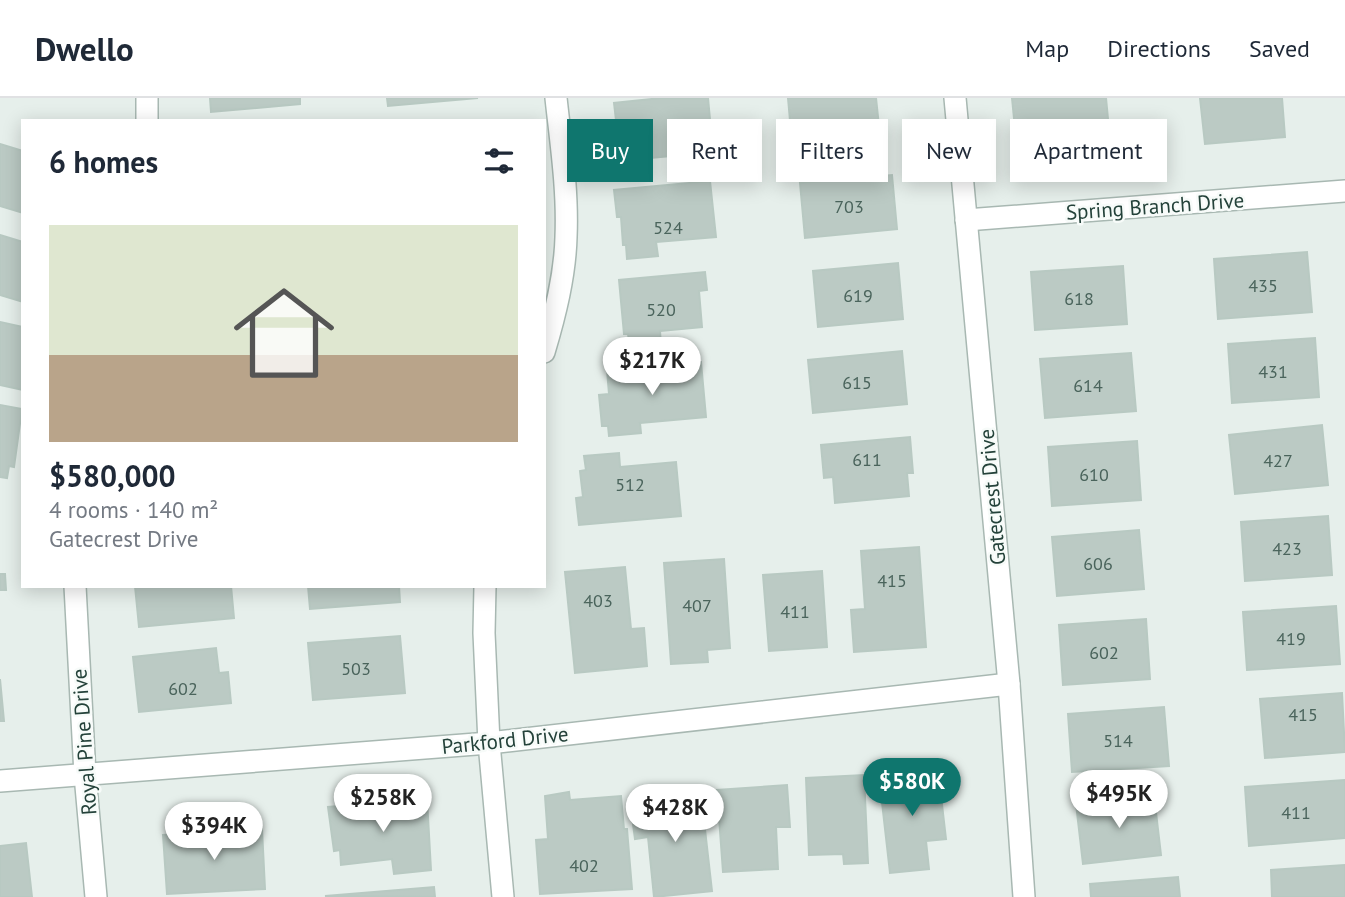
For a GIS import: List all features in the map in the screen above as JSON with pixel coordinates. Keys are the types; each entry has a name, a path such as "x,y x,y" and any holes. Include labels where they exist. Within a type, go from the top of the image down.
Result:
{"street":[{"path":"147,98 147,119"},
{"path":"546,344 562,282 566,238 566,199 556,98"},
{"name":"Gatecrest Drive","path":"955,98 1009,684 1024,897"},
{"name":"Spring Branch Drive","path":"966,220 1345,191"},
{"name":"Royal Pine Drive","path":"75,588 85,775 96,897"},
{"path":"485,588 484,633 489,743 503,897"},
{"name":"Parkford Drive","path":"0,781 489,743 1009,684"}],"building":[{"path":"210,98 300,98 300,104 211,112"},
{"path":"387,98 478,98 388,106"},
{"path":"661,98 708,98 710,119 667,119 667,156 653,158 653,119 616,119 614,103"},
{"path":"788,98 876,98 878,119 790,119"},
{"path":"1012,98 1106,98 1108,119 1014,119"},
{"path":"1200,98 1282,98 1285,137 1205,144"},
{"path":"0,144 21,150 21,212 0,206"},
{"path":"888,175 892,175 897,229 805,238 800,183 888,182"},
{"path":"710,182 716,237 656,242 658,256 627,259 614,190"},
{"path":"0,235 21,241 21,301 0,295"},
{"path":"1307,252 1312,312 1218,319 1214,259"},
{"path":"898,263 903,319 818,327 813,271"},
{"path":"1123,266 1127,324 1035,330 1031,272"},
{"path":"705,272 707,290 699,291 702,327 660,331 661,345 630,348 628,334 624,334 619,280"},
{"path":"0,322 21,327 21,390 0,385"},
{"path":"1315,338 1319,397 1232,403 1228,344"},
{"path":"902,351 907,404 813,413 808,360"},
{"path":"1131,353 1136,411 1045,418 1040,359"},
{"path":"701,362 706,417 640,423 641,433 609,436 608,426 602,426 599,395 609,394 607,370"},
{"path":"0,405 21,409 21,416 14,467 9,466 7,478 0,477"},
{"path":"1322,425 1328,485 1235,494 1229,435"},
{"path":"910,437 913,473 907,473 909,496 835,503 833,477 824,478 821,445"},
{"path":"1137,441 1141,500 1052,506 1048,447"},
{"path":"619,453 620,467 676,462 681,516 579,525 576,498 583,497 580,471 586,470 584,456"},
{"path":"1328,516 1332,575 1245,581 1241,522"},
{"path":"1139,530 1144,589 1057,596 1052,537"},
{"path":"919,547 926,647 854,652 851,610 865,609 861,551"},
{"path":"724,559 730,648 707,650 708,662 671,664 664,563"},
{"path":"625,567 631,629 644,628 647,666 575,673 565,572"},
{"path":"822,571 827,647 769,651 763,575"},
{"path":"0,574 5,574 6,590 0,590"},
{"path":"135,588 231,588 234,618 139,627"},
{"path":"308,588 399,588 400,602 310,609"},
{"path":"1336,606 1340,664 1247,670 1243,612"},
{"path":"1146,619 1150,679 1063,685 1059,625"},
{"path":"400,636 405,693 313,700 308,643"},
{"path":"216,648 219,673 228,672 231,703 139,712 133,657"},
{"path":"0,679 4,721 0,721"},
{"path":"1342,693 1345,752 1265,758 1260,699"},
{"path":"1164,707 1169,766 1072,772 1068,714"},
{"path":"938,770 946,839 926,841 929,869 890,873 879,776"},
{"path":"864,775 868,863 844,864 843,854 809,855 806,778"},
{"path":"1345,780 1345,838 1249,846 1245,787"},
{"path":"787,785 790,827 776,827 778,869 723,872 717,790"},
{"path":"569,792 570,800 621,796 632,889 540,894 536,840 548,839 545,796"},
{"path":"701,794 712,891 654,897 648,837 635,839 630,802"},
{"path":"1154,795 1161,855 1083,864 1076,804"},
{"path":"427,799 431,870 394,874 392,859 341,865 340,850 334,851 328,807"},
{"path":"262,829 265,889 167,894 163,835"},
{"path":"26,843 32,897 0,897 0,846"},
{"path":"1345,865 1345,897 1272,897 1271,870"},
{"path":"1178,877 1180,897 1091,897 1090,884"},
{"path":"434,887 435,897 325,896"}]}
